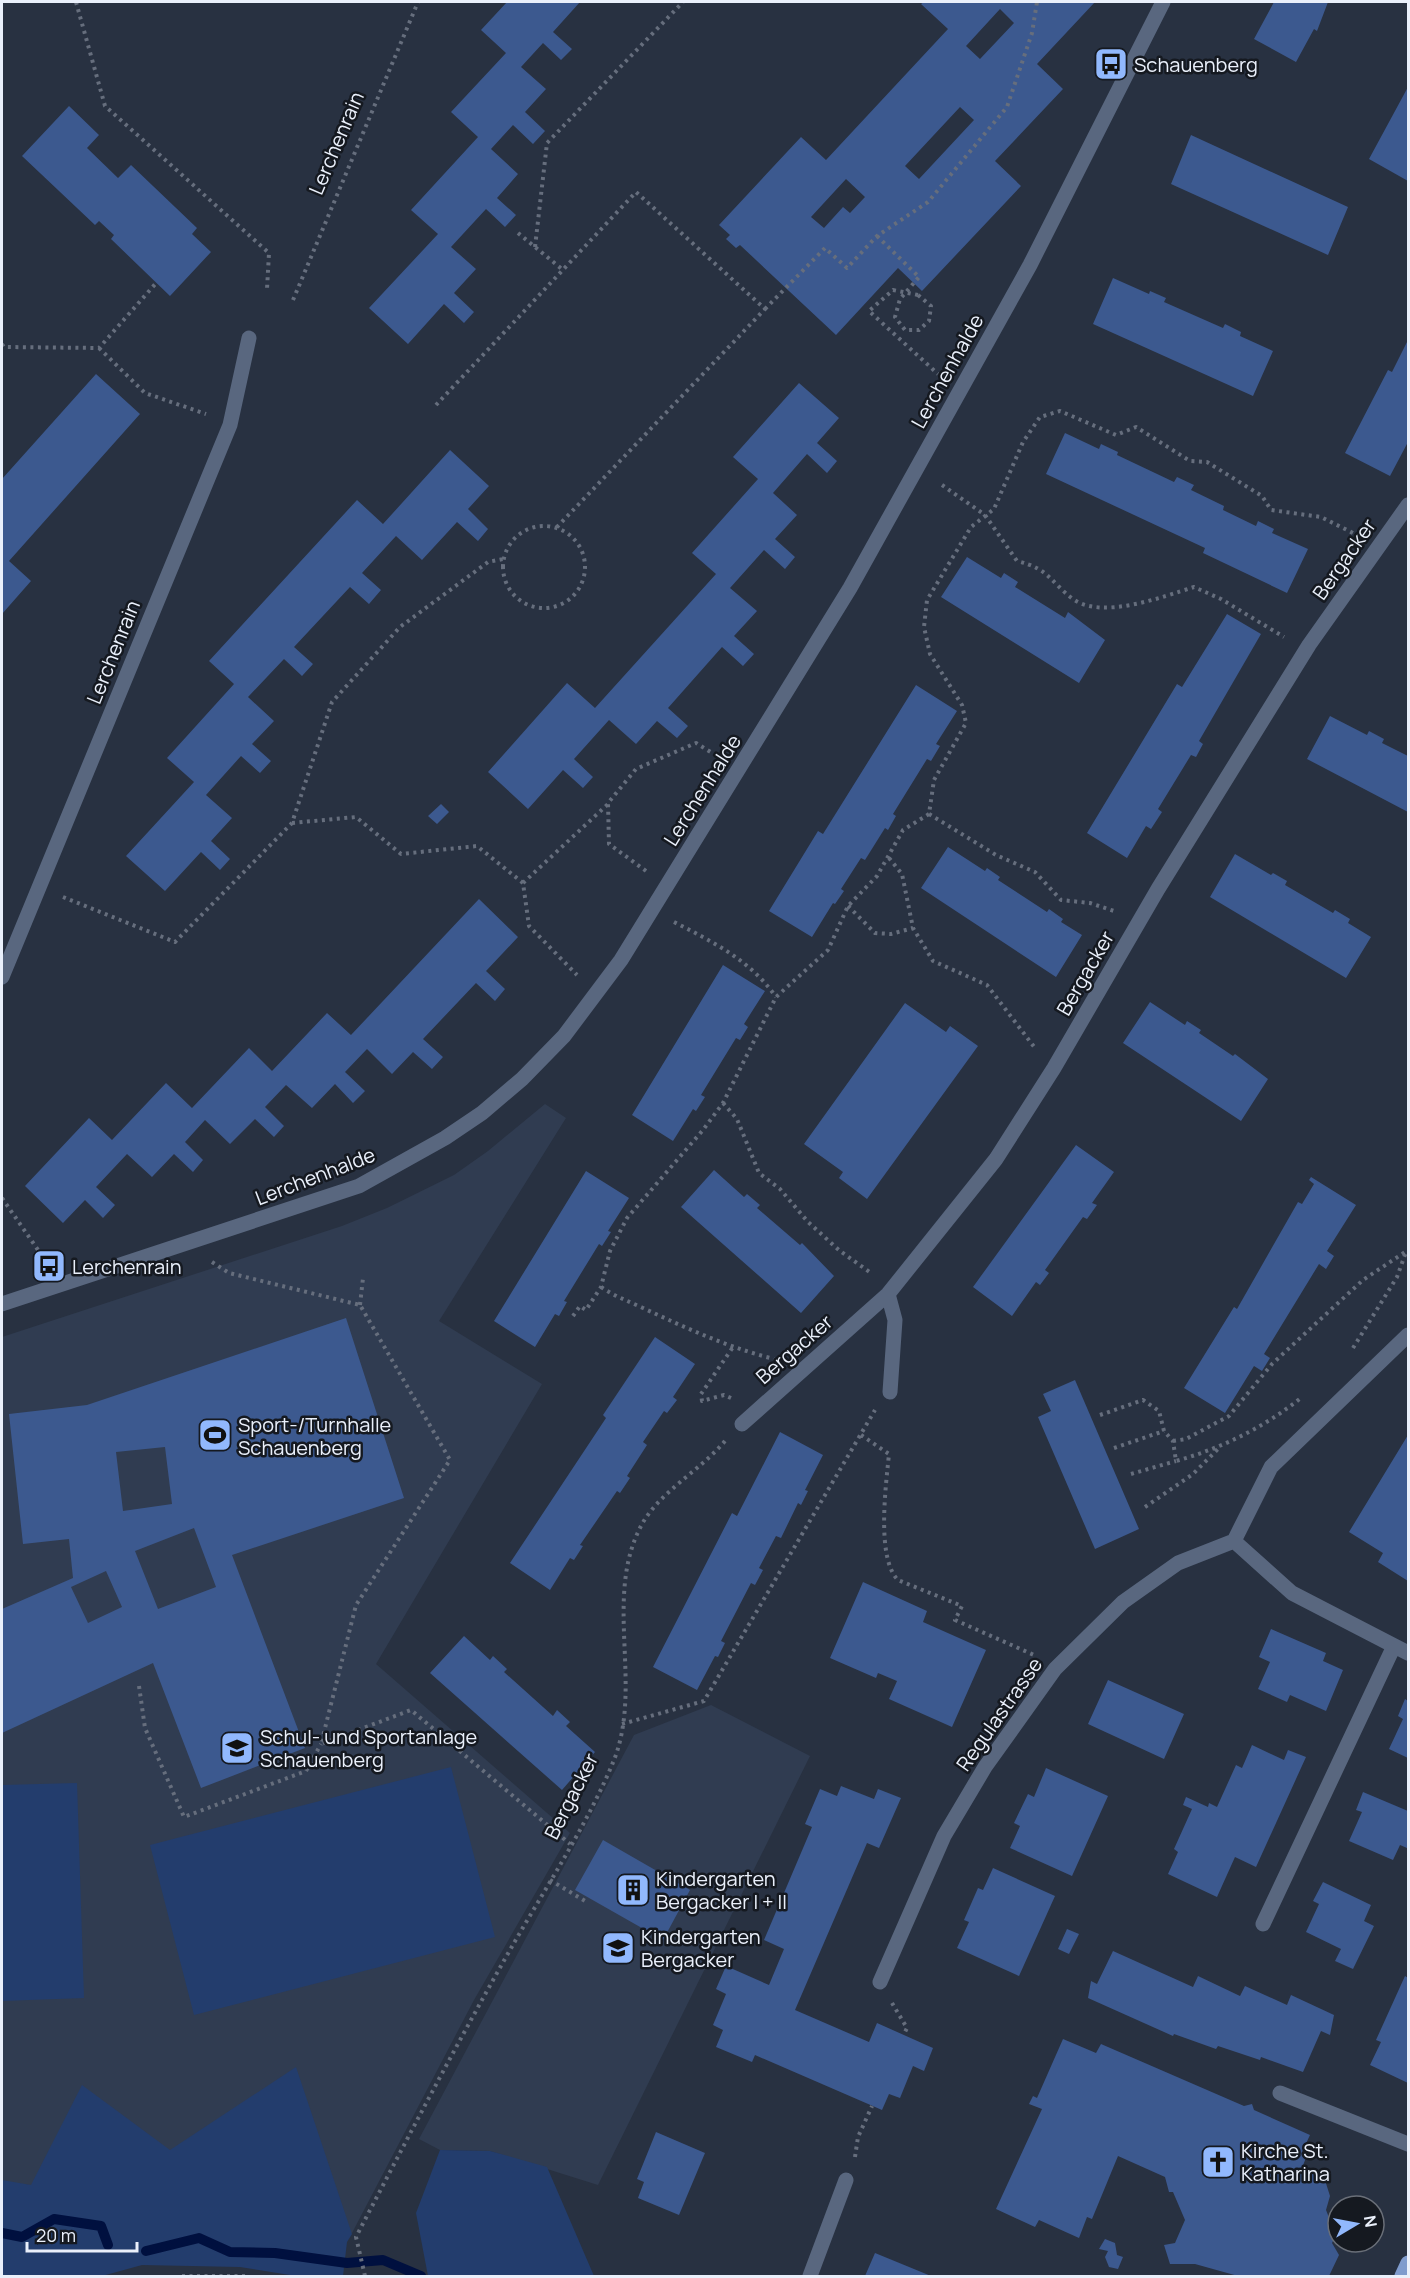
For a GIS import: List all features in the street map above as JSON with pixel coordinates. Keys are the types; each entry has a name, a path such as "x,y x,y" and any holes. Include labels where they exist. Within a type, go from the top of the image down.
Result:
{"main road":[{"path":"1402,2277 1408,2263"}],"street":[{"name":"Lerchenhalde","path":"2,1304 359,1186 445,1138 482,1113 522,1078 564,1036 621,960 849,588 1030,265 1163,2"},
{"name":"Lerchenrain","path":"2,977 230,425 249,338"},
{"name":"Bergacker","path":"742,1424 888,1294 996,1159 1054,1068 1158,889 1309,645 1408,505"},
{"path":"888,1294 895,1320 890,1392"},
{"path":"1408,1335 1271,1467 1234,1541 1292,1593 1408,1653"},
{"name":"Regulastrasse","path":"880,1982 944,1836 985,1767 1055,1669 1123,1602 1178,1563 1234,1541"},
{"path":"1263,1924 1394,1646"},
{"path":"1280,2093 1408,2144"},
{"path":"810,2277 846,2180"}],"path":[{"path":"76,2 105,106 269,253 267,289"},
{"name":"Lerchenrain","path":"293,300 418,2"},
{"path":"535,247 547,143 683,2"},
{"path":"557,527 825,248 847,268 877,236 928,202 1007,107 1032,33 1037,2"},
{"path":"436,405 636,192 765,309"},
{"path":"518,233 563,270"},
{"path":"877,236 919,277 900,299 896,317 905,330 919,330 930,321 930,306 918,295 893,290 868,311 941,377"},
{"path":"99,348 157,282"},
{"path":"2,344 4,347 99,348 145,393 207,414"},
{"path":"929,814 934,780 966,723 962,705 930,654 924,627 927,600 971,527 994,509 1023,442 1040,417 1060,411 1116,435 1136,427 1190,461 1207,462 1262,496 1271,510 1321,517 1360,537"},
{"path":"942,485 985,515 1017,561 1033,565 1050,575 1072,598 1089,608 1142,603 1194,587 1221,599 1290,640"},
{"path":"543,525 557,527 570,534 579,544 585,557 583,584 565,603 552,608 539,609 526,604 507,586 503,573 503,559 516,536 528,528 543,525"},
{"path":"61,896 175,942 292,823 332,702 400,627 488,562 503,559"},
{"path":"523,883 608,803 636,769 696,743 717,756"},
{"path":"608,803 609,844 647,871"},
{"path":"573,1316 580,1306 586,1310 601,1287 610,1251 627,1218 703,1131 723,1103 776,997 828,951 848,906 877,876 903,830 929,814"},
{"path":"929,814 996,855 1035,872 1061,900 1090,903 1109,910"},
{"path":"292,823 356,817 401,855 477,846 523,883 529,926 578,976"},
{"path":"889,858 902,874 913,928 933,961 987,985 1040,1054"},
{"path":"848,906 874,933 891,934 913,928"},
{"path":"672,921 726,949 761,976 776,997"},
{"path":"723,1103 737,1119 759,1173 780,1190 807,1222 840,1251 873,1274"},
{"path":"2,1198 46,1260"},
{"path":"1349,1353 1392,1286 1407,1251"},
{"path":"1173,1441 1186,1439 1229,1416 1272,1364 1363,1280 1407,1251"},
{"path":"211,1261 229,1273 360,1305"},
{"path":"139,1686 145,1728 184,1817 306,1771 321,1744 356,1605 450,1460 360,1305 363,1278"},
{"path":"601,1287 619,1299 686,1330 776,1359"},
{"path":"724,1395 702,1401 701,1394 733,1347"},
{"path":"1131,1474 1221,1446 1285,1411 1311,1389"},
{"path":"622,1724 704,1701 882,1398 890,1392"},
{"path":"1100,1415 1143,1400 1159,1411 1164,1431 1173,1441 1176,1461"},
{"name":"Bergacker","path":"365,2277 365,2266 356,2237 468,2024 570,1844 615,1759 622,1724 627,1560 640,1527 674,1488 742,1424"},
{"path":"1114,1448 1164,1431"},
{"path":"861,1435 889,1454 883,1521 890,1573 898,1580 962,1606 956,1620 1040,1657"},
{"path":"1145,1507 1193,1474 1221,1446"},
{"path":"321,1744 411,1710 570,1844"},
{"path":"550,1880 585,1901"},
{"path":"880,1982 907,2028 904,2034"},
{"path":"846,2180 858,2148 858,2137 872,2106"},
{"path":"182,2277 244,2277"}],"shaded area":[{"name":"Schul- und Sportanlage Schauenberg","path":"545,1104 566,1118 439,1321 542,1384 376,1664 570,1833 474,2000 352,2233 2,2181 2,1337 342,1226 387,1208 454,1175 488,1151"},
{"name":"Kindergarten Bergacker","path":"711,1705 810,1756 598,2185 490,2151 440,2150 419,2139 634,1735"},
{"path":"451,1767 495,1937 194,2015 150,1845"},
{"path":"77,1783 84,1998 2,2001 2,1785"},
{"path":"296,2067 352,2234 347,2242 343,2276 296,2276 240,2267 142,2265 102,2276 2,2276 2,2180 31,2185 82,2085 170,2150"},
{"path":"440,2150 490,2151 547,2167 594,2276 428,2276 416,2213"}],"building":[{"path":"507,2 580,2 553,32 572,49 561,60 543,43 521,67 546,89 525,112 545,131 533,144 513,125 491,149 518,174 497,198 516,215 505,227 486,209 451,247 476,269 454,293 474,312 464,323 444,304 408,344 369,308 438,234 411,210 478,137 451,112 506,53 481,30"},
{"path":"924,2 1095,2 1037,64 1063,89 995,161 1021,186 922,291 898,268 836,335 740,245 736,248 726,239 730,235 719,225 801,137 826,160 948,29 921,4","holes":["1000,9 1014,23 980,59 966,46","960,107 974,120 919,179 905,166","846,179 865,197 850,213 843,207 824,228 811,217"]},
{"path":"1274,2 1328,2 1317,31 1314,29 1296,62 1254,39"},
{"path":"1408,87 1408,181 1369,159"},
{"path":"69,106 99,135 87,148 118,178 131,165 197,228 192,234 211,252 170,296 111,239 114,235 99,221 95,225 22,156"},
{"path":"1191,135 1348,207 1328,255 1171,184"},
{"path":"1113,278 1149,294 1150,291 1166,298 1164,302 1223,328 1225,324 1241,332 1240,336 1273,351 1253,396 1093,324"},
{"path":"1408,340 1408,442 1390,476 1345,453 1388,370 1392,372"},
{"path":"96,374 140,414 9,561 31,581 2,614 2,479"},
{"path":"799,383 839,418 817,443 837,461 827,473 807,454 773,493 797,515 775,539 795,557 785,569 764,550 730,588 757,611 734,636 754,654 743,666 722,647 668,708 688,726 677,738 657,721 636,744 609,720 574,759 593,777 583,788 563,770 528,809 488,772 567,683 595,708 716,574 692,553 758,479 733,457"},
{"path":"1065,433 1099,449 1101,444 1118,452 1117,455 1174,482 1177,477 1194,485 1191,490 1224,506 1223,510 1256,526 1258,521 1274,529 1272,533 1308,549 1287,593 1203,553 1205,548 1046,474"},
{"path":"450,450 489,486 468,509 488,529 478,541 457,522 422,560 396,536 362,573 381,590 369,604 350,587 294,647 313,664 302,676 284,659 248,697 274,721 252,744 271,761 260,773 241,756 206,795 232,818 211,841 230,859 220,870 201,852 165,891 126,856 194,782 167,758 234,684 209,661 357,500 383,524"},
{"path":"967,557 1001,578 1004,573 1018,582 1015,587 1065,618 1068,612 1105,640 1079,683 941,597"},
{"path":"1227,614 1261,634 1199,741 1203,744 1196,757 1191,755 1158,809 1162,812 1151,829 1146,826 1127,858 1087,833 1177,684 1182,687"},
{"path":"916,685 957,711 936,744 940,746 931,761 927,759 893,814 896,816 888,830 885,828 865,860 861,858 841,889 844,891 835,904 833,903 812,937 769,911 818,831 823,834"},
{"path":"1330,716 1367,735 1369,731 1384,739 1382,743 1408,756 1408,812 1307,759"},
{"path":"441,804 449,812 437,824 428,816"},
{"path":"948,847 985,871 987,868 1000,877 998,880 1047,912 1049,909 1063,919 1061,922 1082,935 1056,977 921,888"},
{"path":"1235,854 1271,875 1273,873 1287,881 1285,885 1333,913 1335,910 1350,919 1348,923 1371,937 1346,978 1210,897"},
{"path":"479,899 518,937 486,971 505,989 495,1001 476,983 423,1039 443,1057 432,1069 413,1052 392,1074 367,1049 345,1072 365,1091 353,1103 335,1084 312,1108 286,1085 265,1107 284,1126 274,1137 255,1119 230,1144 205,1120 185,1142 203,1160 193,1172 174,1154 152,1177 127,1154 96,1187 115,1205 103,1218 85,1200 63,1223 25,1186 89,1118 112,1140 166,1083 192,1108 249,1048 272,1071 327,1013 351,1035"},
{"path":"723,965 765,991 744,1024 748,1027 740,1040 736,1038 701,1095 705,1097 696,1111 693,1109 673,1141 632,1115"},
{"path":"1150,1002 1185,1025 1187,1021 1201,1030 1199,1033 1233,1056 1235,1054 1268,1079 1241,1121 1123,1043"},
{"path":"905,1003 946,1032 950,1026 978,1046 867,1199 839,1178 843,1172 804,1144"},
{"path":"1076,1145 1114,1172 1092,1203 1097,1205 1087,1219 1083,1217 1045,1270 1049,1273 1040,1285 1036,1282 1012,1316 973,1287"},
{"path":"714,1170 744,1197 747,1194 760,1205 757,1208 800,1245 802,1243 834,1276 801,1313 681,1207"},
{"path":"586,1171 629,1198 608,1231 611,1232 602,1246 599,1244 564,1301 567,1302 559,1316 555,1314 535,1347 494,1321"},
{"path":"1311,1177 1356,1205 1327,1251 1334,1256 1326,1269 1319,1264 1264,1354 1270,1358 1262,1371 1254,1366 1225,1413 1184,1388 1234,1307 1237,1309 1298,1202 1302,1204 1314,1184 1309,1180"},
{"path":"346,1318 404,1498 232,1555 305,1748 201,1788 153,1663 2,1733 2,1609 73,1578 69,1539 23,1544 9,1414 87,1405","holes":["165,1447 172,1504 123,1511 116,1452","194,1528 216,1587 158,1609 135,1551","106,1571 122,1607 88,1623 71,1587"]},
{"path":"655,1337 695,1364 673,1397 677,1400 667,1413 664,1411 643,1442 647,1445 627,1476 630,1478 620,1493 617,1491 580,1545 583,1546 574,1560 570,1558 550,1590 510,1563 606,1418 603,1415"},
{"path":"1075,1380 1139,1529 1095,1549 1038,1417 1051,1411 1043,1394"},
{"path":"780,1432 823,1455 805,1490 808,1491 801,1505 798,1503 781,1538 776,1536 759,1568 763,1570 755,1585 751,1583 721,1641 725,1643 718,1657 715,1656 697,1690 653,1667 732,1513 737,1516"},
{"path":"1408,1435 1408,1581 1378,1562 1383,1553 1349,1532"},
{"path":"863,1582 927,1611 923,1622 986,1650 952,1727 889,1699 897,1681 878,1673 876,1678 830,1658"},
{"path":"1271,1629 1326,1653 1323,1661 1343,1670 1326,1711 1290,1695 1287,1702 1258,1689 1270,1662 1259,1657"},
{"path":"464,1636 490,1660 493,1656 507,1669 504,1672 553,1716 557,1710 570,1722 566,1726 595,1752 562,1790 430,1673"},
{"path":"1108,1680 1184,1714 1164,1759 1088,1724"},
{"path":"1405,1699 1408,1701 1408,1758 1389,1749 1403,1719 1398,1716"},
{"path":"1252,1745 1284,1760 1288,1750 1306,1757 1256,1867 1235,1857 1217,1897 1168,1874 1178,1852 1174,1849 1192,1809 1183,1805 1186,1797 1208,1807 1209,1803 1217,1807 1236,1765 1242,1768"},
{"path":"1046,1768 1108,1796 1072,1876 1010,1848 1020,1826 1014,1823 1028,1794 1034,1797"},
{"path":"841,1786 874,1799 878,1789 901,1798 879,1848 867,1843 795,2010 869,2042 877,2023 933,2048 924,2071 913,2066 900,2098 889,2094 882,2110 755,2055 752,2062 716,2047 723,2030 713,2025 726,1994 716,1989 726,1966 769,1985 784,1949 764,1940 812,1827 805,1824 820,1789 837,1796"},
{"path":"1363,1792 1408,1811 1407,1848 1400,1845 1393,1860 1349,1841 1362,1812 1356,1810"},
{"name":"Kindergarten Bergacker I + II","path":"603,1840 690,1890 663,1940 575,1890"},
{"path":"993,1868 1055,1896 1019,1976 957,1948 969,1922 964,1920 978,1888 983,1890"},
{"path":"1323,1882 1371,1905 1364,1921 1374,1926 1353,1969 1335,1961 1341,1949 1306,1932 1319,1904 1313,1901"},
{"path":"1067,1929 1079,1934 1069,1954 1058,1949"},
{"path":"1113,1951 1193,1987 1198,1976 1240,1996 1245,1986 1287,2005 1291,1995 1334,2015 1330,2035 1321,2031 1303,2072 1261,2057 1260,2060 1218,2046 1216,2049 1174,2034 1173,2036 1088,1998 1091,1981 1097,1984"},
{"path":"1405,1976 1408,1978 1408,2083 1370,2065 1381,2042 1376,2040"},
{"name":"Kirche St. Katharina","path":"1063,2039 1096,2053 1101,2044 1244,2106 1252,2104 1254,2110 1310,2135 1302,2152 1307,2155 1302,2168 1324,2177 1329,2194 1326,2194 1326,2254 1339,2255 1329,2276 1238,2276 1195,2264 1170,2264 1164,2245 1175,2243 1185,2220 1173,2192 1169,2192 1165,2177 1118,2156 1092,2219 1087,2217 1079,2238 1039,2220 1035,2227 996,2209 1042,2109 1029,2104 1033,2096 1037,2098"},
{"path":"656,2132 705,2153 679,2215 638,2198 644,2182 637,2179"},
{"path":"1105,2239 1115,2243 1117,2255 1123,2257 1118,2269 1109,2267 1105,2257 1108,2251 1099,2249"},
{"path":"875,2253 931,2276 865,2276"}],"waterway":[{"path":"2,2233 22,2237 54,2219 101,2226 108,2245"},
{"path":"146,2251 199,2238 230,2252 275,2253 347,2263 383,2260 421,2276"}],"place":[{"name":"Schauenberg","path":"1111,64"},
{"name":"Lerchenrain","path":"49,1266"},
{"name":"Sport-/Turnhalle Schauenberg","path":"215,1435"},
{"name":"Schul- und Sportanlage Schauenberg","path":"237,1748"},
{"name":"Kindergarten Bergacker I + II","path":"633,1890"},
{"name":"Kindergarten Bergacker","path":"618,1948"},
{"name":"Kirche St. Katharina","path":"1218,2162"}]}
